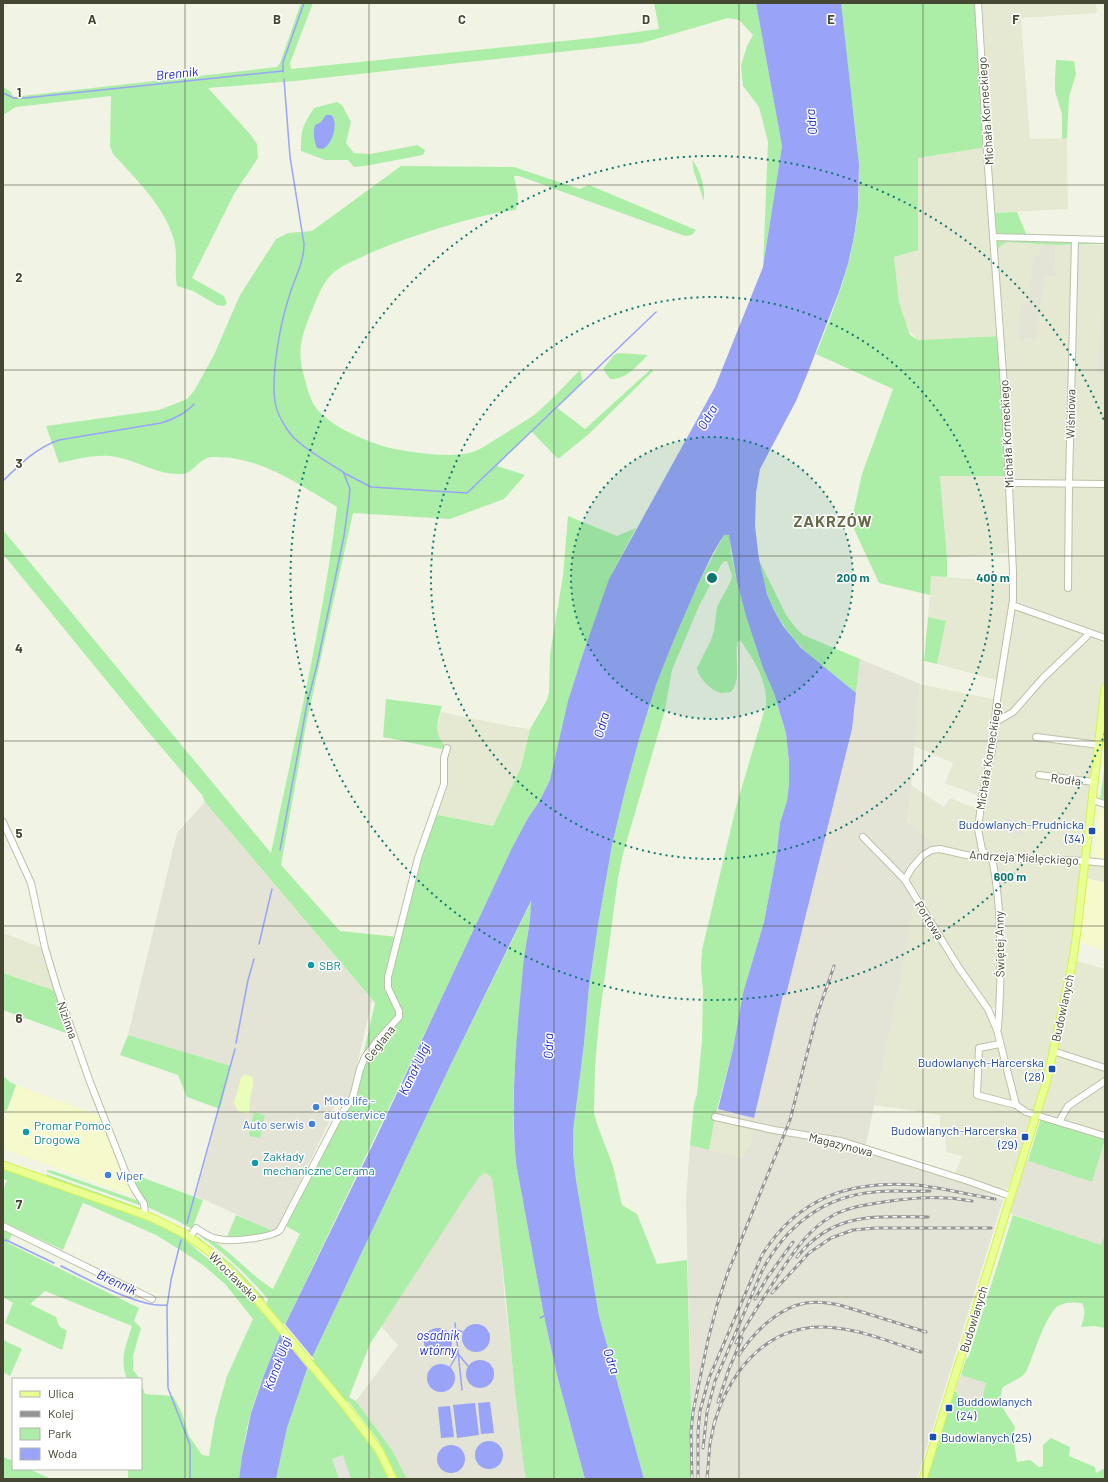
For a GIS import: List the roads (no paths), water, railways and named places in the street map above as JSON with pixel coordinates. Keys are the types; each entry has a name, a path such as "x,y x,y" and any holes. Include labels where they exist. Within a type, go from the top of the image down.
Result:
{"main road":[{"name":"Budowlanych","path":"923,1479 1010,1196 1037,1115 1053,1051 1074,954 1105,688"},
{"name":"Wrocławska","path":"3,1165 145,1214 190,1237 222,1262 265,1308 346,1406 379,1450 393,1479"}],"street":[{"name":"Michała Korneckiego","path":"978,3 1005,401 1013,572 1012,605 994,723 992,751 982,797 978,829 982,850 992,858"},
{"path":"993,237 1105,240"},
{"name":"Wiśniowa","path":"1068,588 1075,239"},
{"path":"1009,483 1105,484"},
{"path":"1012,605 1105,638"},
{"path":"994,723 1013,712 1043,678 1087,636 1088,632"},
{"path":"1036,737 1099,745"},
{"name":"Ceglana","path":"190,1237 196,1228 209,1236 223,1240 263,1237 277,1233 280,1230 336,1122 353,1097 365,1057 377,1041 399,1017 399,1011 388,988 388,977 418,858 444,784 444,758 447,748"},
{"name":"Rodła","path":"1040,775 1094,782"},
{"path":"1092,800 1105,804"},
{"name":"Nizinna","path":"3,822 31,883 45,948 57,988 90,1082 125,1171 144,1204 145,1214"},
{"name":"Portowa","path":"863,837 905,880 959,968 988,1009"},
{"name":"Andrzeja Mielęckiego","path":"905,880 911,869 923,855 932,850 940,849 966,855 992,858 1105,863"},
{"name":"Świętej Anny","path":"992,858 997,888 1000,931 998,1030 1000,1044 1016,1105"},
{"path":"988,1009 999,1006"},
{"name":"Świętej Anny","path":"988,1009 998,1030"},
{"path":"1000,1044 979,1048 977,1095 1016,1105 1026,1112 1105,1136"},
{"path":"1053,1051 1105,1068"},
{"path":"1059,1122 1068,1106 1105,1081"},
{"name":"Magazynowa","path":"715,1117 774,1130 841,1141 1010,1196"},
{"path":"3,1226 152,1299"}],"water":[{"path":"756,3 841,3 859,164 858,209 854,237 848,264 839,292 808,372 796,401 760,469 756,493 755,526 759,559 767,594 783,626 801,648 856,693 852,729 786,995 783,995 754,1118 718,1109 733,1049 743,993 764,922 776,858 780,823 787,801 789,783 789,762 786,733 774,693 763,668 746,616 737,582 729,535 724,535 713,553 698,584 656,685 625,791 612,845 598,925 589,987 584,1044 573,1132 573,1153 576,1180 599,1316 644,1479 585,1479 557,1375 544,1316 516,1163 514,1139 514,1090 517,1041 523,968 531,901 451,1064 308,1366 287,1428 276,1479 239,1479 251,1413 280,1335 374,1142 512,848 550,780 568,701 609,579 715,387 763,267 782,146"},
{"path":"326,115 331,115 333,118 335,123 334,133 330,143 327,146 323,149 317,148 314,136 315,125 321,122"},
{"name":"osadnik wtórny","path":"476,1324 486,1328 490,1338 486,1348 476,1352 466,1348 462,1338 466,1328"},
{"name":"osadnik wtórny","path":"438,1328 448,1332 452,1342 448,1352 438,1356 428,1352 424,1342 428,1332"},
{"name":"osadnik wtórny","path":"480,1360 490,1364 494,1374 490,1384 480,1388 470,1384 466,1374 470,1364"},
{"name":"osadnik wtórny","path":"441,1364 451,1368 455,1378 451,1388 441,1392 431,1388 427,1378 431,1368"},
{"path":"490,1402 494,1433 481,1434 478,1403"},
{"path":"475,1403 479,1435 457,1438 453,1405"},
{"path":"450,1406 454,1437 441,1438 438,1407"},
{"path":"489,1441 499,1445 503,1455 499,1465 489,1469 479,1465 475,1455 479,1445"},
{"path":"451,1445 461,1449 465,1459 461,1469 451,1473 441,1469 437,1459 441,1449"}],"waterway":[{"name":"Brennik","path":"283,72 283,62 304,3"},
{"name":"Brennik","path":"3,93 14,98 25,98 283,71"},
{"path":"280,850 307,704 317,665 344,536 350,489 343,472 310,451 293,437 282,421 275,402 274,378 277,349 286,308 304,251 290,157 284,79"},
{"path":"344,473 371,487 467,493 656,312"},
{"path":"3,481 22,463 43,447 51,443 59,440 161,423 179,416 194,404"},
{"path":"259,944 272,889"},
{"path":"236,1043 248,980 254,959"},
{"path":"187,1223 235,1049"},
{"path":"3,1241 6,1240 54,1263"},
{"path":"181,1240 171,1280 167,1307 168,1388 190,1445 190,1479"},
{"name":"Brennik","path":"61,1266 129,1298 156,1305 167,1305"},
{"path":"540,1318 544,1316"},
{"path":"455,1323 462,1390"},
{"path":"449,1334 455,1329 463,1332"},
{"path":"450,1367 458,1353"},
{"path":"459,1355 468,1366"}],"railway":[{"path":"692,1479 691,1432 693,1412 717,1305 728,1272 790,1120 817,1015 834,966"},
{"path":"698,1479 698,1432 700,1411 709,1378 762,1255 776,1235 792,1219 809,1206 828,1196 848,1190 870,1186 893,1184 917,1185 995,1199"},
{"path":"703,1448 707,1412 715,1381 762,1271 771,1255 782,1241 808,1216 822,1207 839,1200 875,1192 930,1191"},
{"path":"736,1343 763,1298 797,1248 816,1227 832,1216 861,1206 901,1200 941,1198 972,1201"},
{"path":"797,1257 811,1242 826,1231 841,1224 873,1218 928,1217"},
{"path":"772,1293 809,1253 831,1238 853,1230 876,1228 991,1228"},
{"path":"755,1299 767,1278 793,1242"},
{"path":"739,1355 760,1329 777,1315 796,1305 806,1303 816,1302 843,1306 926,1332"},
{"path":"714,1424 721,1403 743,1366 757,1352 773,1340 792,1332 813,1327 836,1328 858,1332 921,1352"},
{"path":"718,1402 729,1369 742,1338"},
{"path":"707,1479 710,1443 715,1420"}],"place":[{"name":"Budowlanych-Prudnicka (34)","path":"1092,831"},
{"name":"SBR","path":"311,965"},
{"name":"Budowlanych-Harcerska (28)","path":"1052,1069"},
{"name":"Moto life - autoservice","path":"316,1107"},
{"name":"Auto serwis","path":"312,1124"},
{"name":"Promar Pomoc Drogowa","path":"26,1132"},
{"name":"Budowlanych-Harcerska (29)","path":"1025,1137"},
{"name":"Zakłady mechaniczne Cerama","path":"255,1163"},
{"name":"Viper","path":"108,1175"},
{"name":"Buddowlanych (24)","path":"949,1408"},
{"name":"Budowlanych (25)","path":"933,1437"}],"district":[{"name":"ZAKRZÓW","path":"833,520"}],"water label":[{"name":"Odra","path":"811,122"},
{"name":"Odra","path":"707,417"},
{"name":"Odra","path":"601,725"},
{"name":"Odra","path":"548,1046"},
{"name":"Kanał Ulgi","path":"414,1069"},
{"name":"Odra","path":"612,1361"},
{"name":"Kanał Ulgi","path":"277,1363"}]}
